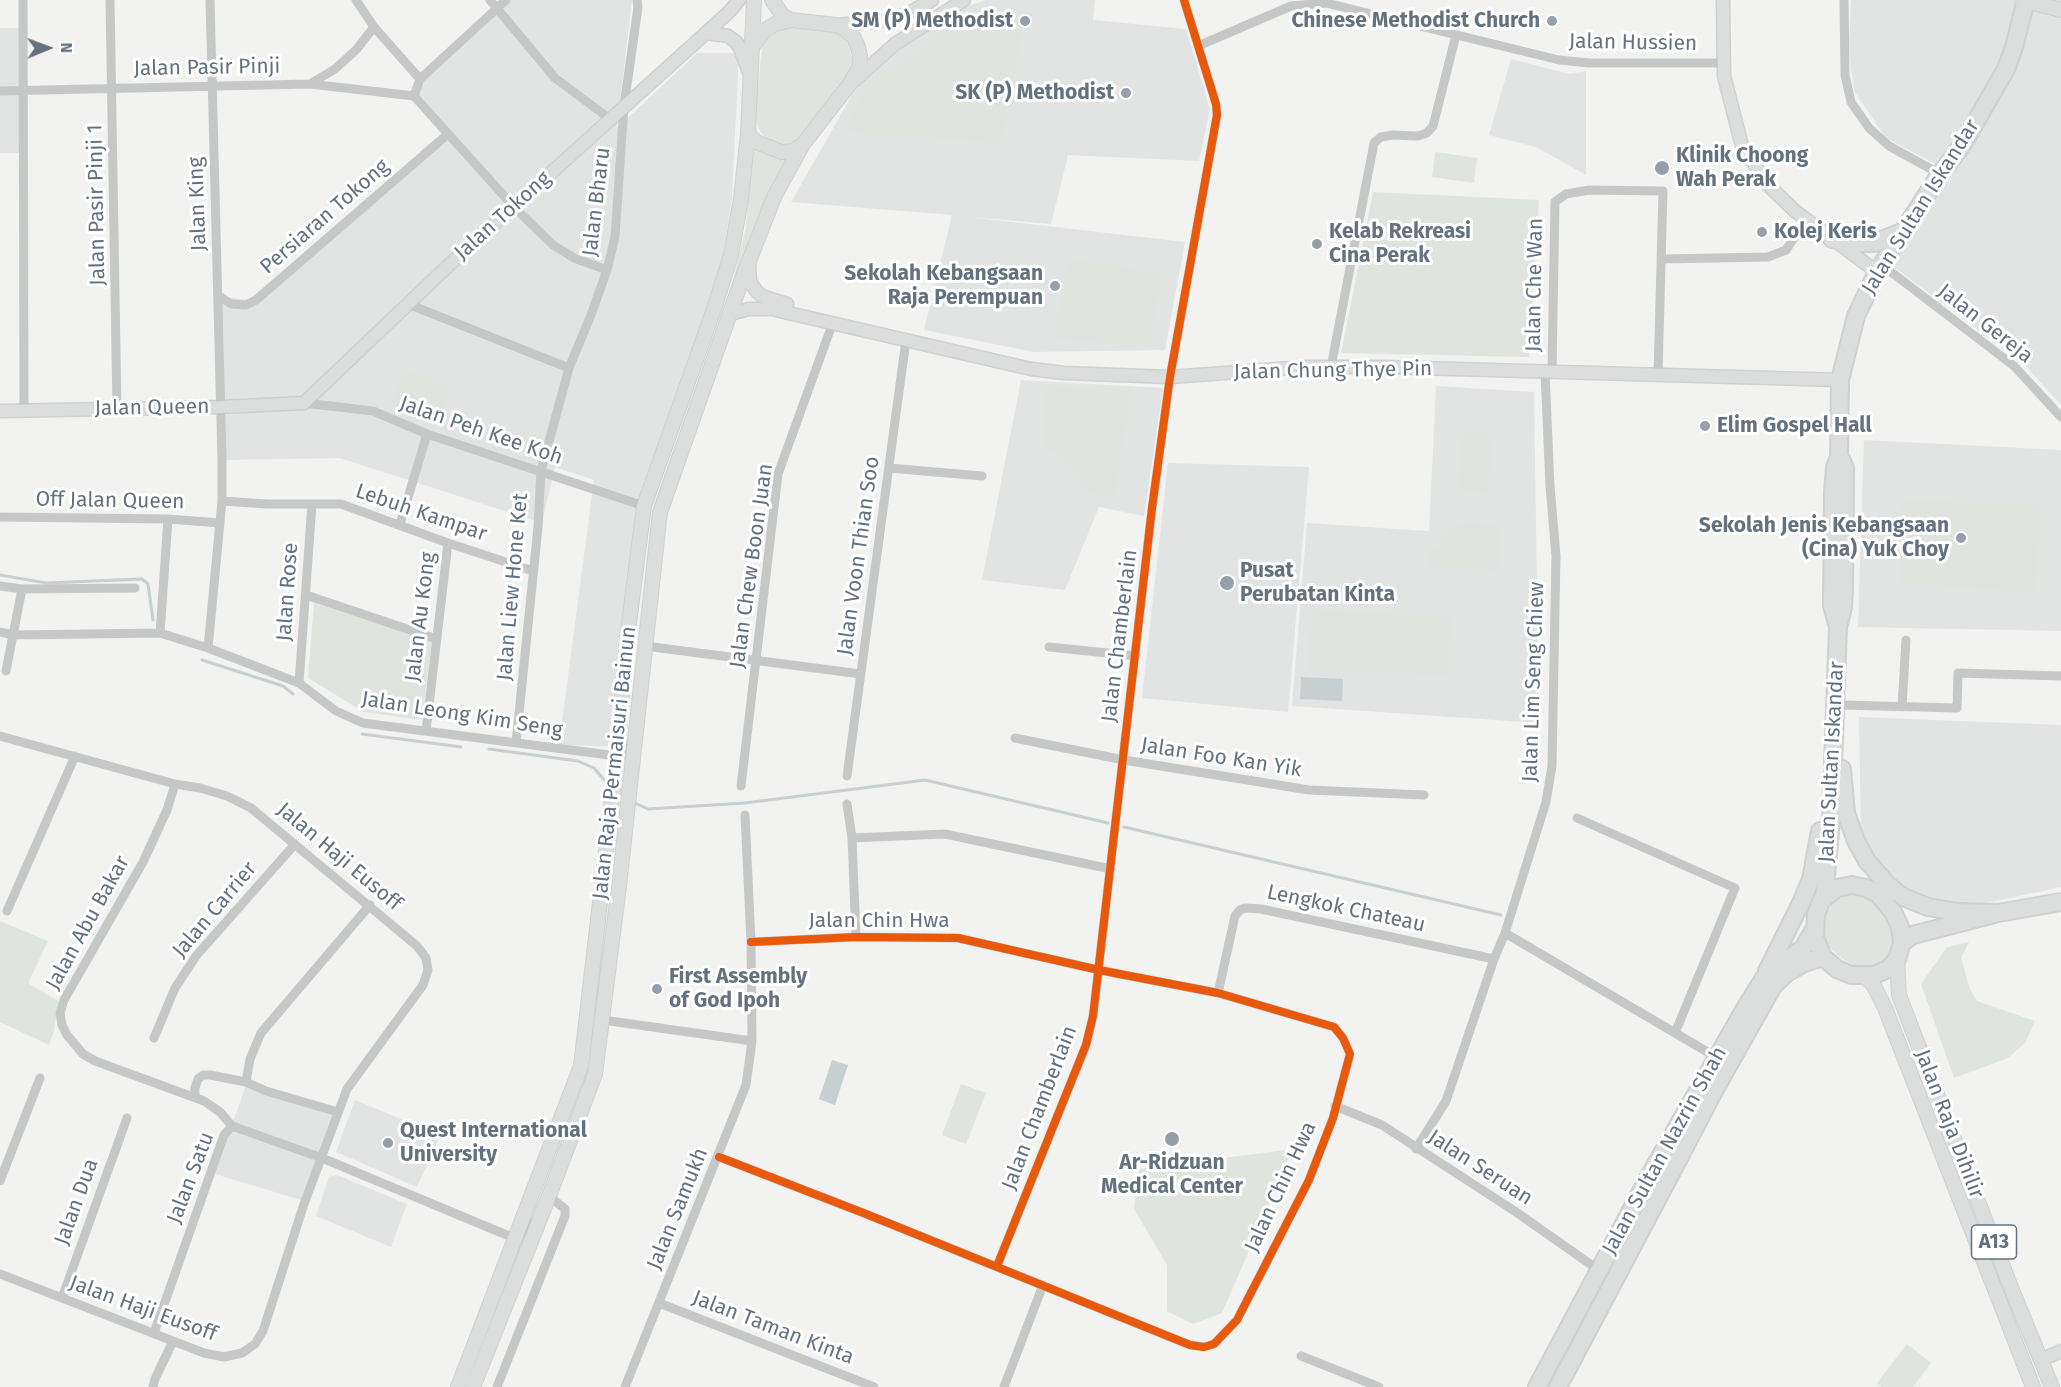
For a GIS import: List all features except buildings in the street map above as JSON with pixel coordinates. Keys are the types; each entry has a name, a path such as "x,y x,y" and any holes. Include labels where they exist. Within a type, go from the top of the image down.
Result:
{"highway":[{"name":"Jalan Sultan Iskandar","path":"1824,897 1831,821 1838,627 1843,607 1846,495 1845,468 1839,457 1840,380 1846,349 1856,316 1879,269 1940,174 1963,144 2006,69 2014,47 2024,0"},
{"path":"1832,239 1854,243 1874,243 1904,231"},
{"path":"1837,678 1841,705 1840,747 1846,813 1856,841 1873,870 1895,891 1919,904 1948,911 1998,913"},
{"path":"1764,978 1801,903 1811,879 1818,852 1826,788 1830,708 1837,678"},
{"path":"1900,951 1900,927 1893,912 1872,891 1860,886 1845,886 1837,888 1824,897 1818,908 1814,930 1816,944 1823,957 1844,973 1866,976 1888,969 1913,935 1998,913 2061,902"},
{"name":"Jalan Sultan Nazrin Shah","path":"1537,1387 1716,1057 1764,978 1803,948 1814,930"},
{"name":"Jalan Sultan Nazrin Shah","path":"1558,1387 1714,1090 1773,986 1787,973 1804,963 1823,957"}],"main road":[{"path":"752,47 765,30 775,24 790,20 836,25 846,30 858,46 859,68 849,85 803,144 793,151 782,152 756,142 748,133 754,0"},
{"path":"772,0 783,16 790,20"},
{"path":"2024,0 2061,10"},
{"name":"Jalan Raja Permaisuri Bainun","path":"458,1387 580,1066 644,506 731,255 741,199 748,133"},
{"name":"Jalan Raja Permaisuri Bainun","path":"473,1387 595,1074 660,512 729,314 774,196 803,144"},
{"name":"Jalan Raja Dihilir","path":"1900,951 1899,995 2052,1387"},
{"name":"Jalan Raja Dihilir","path":"1866,976 1885,1008 2033,1387"}],"street":[{"path":"23,0 24,410"},
{"name":"Jalan Pasir Pinji 1","path":"110,0 117,409"},
{"name":"Jalan King","path":"208,648 222,501 219,297 210,0"},
{"path":"356,0 374,27 420,79"},
{"path":"490,0 555,78 610,119"},
{"path":"506,0 420,79 414,96 514,207 553,245 574,258 607,270"},
{"name":"Jalan Bharu","path":"541,471 569,368 607,270 615,237 624,106 638,8 637,0"},
{"name":"Jalan Tokong","path":"304,403 450,264 706,33 739,0"},
{"path":"836,25 882,21 907,14 932,0"},
{"path":"849,85 895,44 964,0"},
{"name":"Jalan Chamberlain","path":"997,1266 1091,1031 1152,508 1170,377 1217,115 1216,104 1184,0"},
{"path":"1723,0 1723,63 1726,89 1742,146 1769,186 1806,220 1879,269"},
{"path":"1844,0 1845,75 1851,102 1869,128 1889,146 1940,174"},
{"name":"Jalan Hussien","path":"1198,46 1274,12 1291,6 1312,3 1339,5 1560,60 1589,63 1723,63"},
{"path":"310,84 342,63 356,50 374,27"},
{"path":"706,33 728,36 736,42 750,75"},
{"path":"1330,367 1374,143 1381,137 1418,136 1427,133 1432,126 1456,35"},
{"name":"Jalan Pasir Pinji","path":"0,90 310,84 414,96"},
{"name":"Persiaran Tokong","path":"219,297 231,304 246,304 256,300 448,134"},
{"name":"Jalan Che Wan","path":"1548,371 1555,202 1559,197 1589,190 1663,191 1661,259"},
{"path":"1658,375 1661,259 1777,255 1786,250 1806,220"},
{"name":"Jalan Chung Thye Pin","path":"750,259 748,271 750,282 758,292 772,300 814,310 832,322"},
{"name":"Jalan Gereja","path":"1879,269 2014,366 2061,417"},
{"path":"408,304 569,368"},
{"name":"Jalan Chung Thye Pin","path":"729,314 759,308 832,322 1031,369 1064,373 1170,377 1330,367 1840,380"},
{"name":"Jalan Chew Boon Juan","path":"741,786 778,474 832,322"},
{"name":"Jalan Voon Thian Soo","path":"847,776 906,340"},
{"name":"Jalan Lim Seng Chiew","path":"1416,1149 1446,1101 1505,933 1546,802 1552,766 1556,556 1550,486 1548,371"},
{"name":"Jalan Queen","path":"0,411 221,407 304,403"},
{"name":"Jalan Peh Kee Koh","path":"304,403 373,411 427,434 644,506"},
{"path":"400,524 427,434"},
{"path":"889,468 982,476"},
{"name":"Jalan Liew Hone Ket","path":"516,743 541,471"},
{"name":"Lebuh Kampar","path":"222,501 341,504 533,571"},
{"name":"Jalan Rose","path":"299,683 312,504"},
{"name":"Off Jalan Queen","path":"0,518 168,519 220,523"},
{"path":"160,633 168,519"},
{"name":"Jalan Au Kong","path":"426,731 448,543"},
{"path":"0,586 21,590 135,588"},
{"path":"6,671 21,590"},
{"path":"306,595 437,639"},
{"name":"Jalan Leong Kim Seng","path":"0,632 13,635 160,633 208,648 299,683 336,711 363,723 617,756"},
{"path":"1902,706 1906,640"},
{"path":"645,646 861,674"},
{"path":"1049,647 1136,656"},
{"path":"1841,705 1957,708 1958,673 2061,676"},
{"path":"617,756 629,749 635,731"},
{"name":"Jalan Haji Eusoff","path":"0,736 175,784 218,793 251,808 417,946 426,958 428,970 423,985 347,1089 304,1204 263,1331 255,1344 242,1353 224,1357 204,1353 0,1274"},
{"name":"Jalan Foo Kan Yik","path":"1015,738 1124,760 1309,790 1424,795"},
{"path":"7,911 75,756"},
{"name":"Jalan Abu Bakar","path":"175,784 167,810 143,862 64,1000 60,1013 67,1035 83,1054 95,1061 195,1097 220,1112 232,1126"},
{"path":"847,804 852,838 855,937"},
{"name":"Jalan Samukh","path":"625,1387 746,1085 752,1041 751,942 745,815"},
{"path":"1576,818 1735,888 1675,1033"},
{"path":"852,838 945,834 1111,870"},
{"name":"Jalan Carrier","path":"154,1038 175,988 196,956 295,844"},
{"path":"246,1082 250,1059 261,1033 370,905"},
{"name":"Lengkok Chateau","path":"1218,993 1235,916 1245,908 1273,911 1494,959"},
{"path":"1505,933 1716,1057"},
{"name":"Jalan Chin Hwa","path":"719,1157 997,1266 1190,1345 1204,1347 1214,1344 1237,1320 1309,1180 1333,1118 1350,1054 1343,1038 1334,1027 1218,993 1099,970 958,938 855,937 751,942"},
{"path":"603,1020 752,1041"},
{"path":"195,1097 198,1079 210,1074 246,1082 266,1091 338,1112"},
{"path":"0,1181 40,1078"},
{"name":"Jalan Seruan","path":"1335,1106 1382,1125 1600,1270"},
{"name":"Jalan Dua","path":"62,1298 127,1118"},
{"name":"Jalan Satu","path":"154,1333 224,1135 232,1126 322,1158"},
{"path":"322,1158 514,1238 528,1232 548,1198 566,1209 497,1387"},
{"path":"1004,1387 1043,1285"},
{"name":"Jalan Taman Kinta","path":"660,1303 848,1382 874,1387"},
{"path":"153,1387 173,1341"},
{"path":"2041,1360 2061,1351"},
{"path":"1301,1356 1379,1387"}],"shaded area":[{"path":"505,0 632,0 617,128 697,53 739,53 732,198 721,268 672,403 632,555 608,746 559,745 594,480 555,467 542,523 340,458 223,460 219,296 256,301 448,134 414,96 420,80"},
{"path":"986,0 1095,0 1093,20 1186,29 1210,109 1199,161 1068,155 1051,224 969,217 1185,242 1165,350 1034,352 924,330 952,215 791,202 855,90 914,37 970,5"},
{"path":"1851,0 2061,0 2061,405 2023,363 1890,264 1945,169 1886,138 1854,91 1849,48"},
{"path":"974,10 1026,12 1001,143 843,132 864,90"},
{"path":"786,27 834,31 843,37 852,59 849,71 813,121 795,141 786,144 767,139 761,133 757,124 756,110 762,46 771,34"},
{"path":"0,28 20,28 21,153 0,153"},
{"path":"1511,59 1569,74 1586,71 1586,175 1536,147 1489,135"},
{"path":"753,144 769,155 787,157 736,277 734,276 746,227"},
{"path":"1435,152 1477,158 1474,183 1432,177"},
{"path":"1373,192 1539,200 1529,357 1341,353"},
{"path":"1069,259 1163,273 1150,344 1053,340"},
{"path":"404,369 452,387 440,419 392,402"},
{"path":"1021,380 1163,388 1144,516 1099,507 1065,590 982,580"},
{"path":"1046,386 1131,390 1115,496 1083,492 1080,475 1051,451 1043,451"},
{"path":"1436,386 1534,392 1539,723 1292,706 1307,523 1429,531"},
{"path":"1462,433 1491,434 1489,493 1458,490"},
{"name":"Sekolah Jenis Kebangsaan (Cina) Yuk Choy","path":"1864,440 2061,450 2061,631 1858,627"},
{"name":"Pusat Perubatan Kinta","path":"1168,463 1309,467 1288,712 1142,698"},
{"path":"1902,499 2040,506 2036,592 1900,584"},
{"path":"1463,523 1500,524 1498,571 1428,568 1429,552 1438,547 1449,528"},
{"path":"314,603 432,641 422,720 364,712 308,678"},
{"path":"1311,610 1451,616 1448,676 1308,670"},
{"path":"1301,677 1343,679 1342,701 1300,699"},
{"path":"1859,717 2061,725 2061,887 1967,907 1938,903 1904,887 1882,869 1861,834"},
{"path":"1844,890 1875,898 1896,933 1891,953 1875,966 1854,965 1842,959 1826,942 1822,921 1828,902"},
{"path":"0,921 48,941 28,983 58,1001 54,1031 49,1045 0,1022"},
{"path":"1969,942 1961,958 1970,989 1977,1001 2035,1021 2025,1043 2008,1058 1954,1078 1921,984 1947,947"},
{"path":"832,1060 848,1065 835,1105 819,1099"},
{"path":"961,1084 986,1093 966,1144 942,1135"},
{"path":"246,1085 336,1112 304,1201 215,1174"},
{"name":"Quest International University","path":"355,1100 440,1135 417,1187 336,1152"},
{"path":"1293,1149 1222,1313 1193,1324 1167,1311 1167,1265 1134,1209 1139,1169"},
{"name":"Quest International University","path":"337,1175 407,1204 391,1247 316,1216 329,1177"},
{"path":"1907,1344 1931,1363 1913,1387 1881,1387 1877,1383"}],"waterway":[{"path":"0,575 46,583 142,579 148,584 153,620"},
{"path":"202,660 283,686 293,694"},
{"path":"362,734 461,747"},
{"path":"489,749 578,761 594,768 606,782"},
{"path":"635,803 648,809 745,803 925,780 1108,823"},
{"path":"1124,827 1501,915"}],"cycle path":[{"path":"997,1266 1086,1045 1093,1016 1152,508 1170,377 1217,115 1216,104 1184,0"},
{"path":"719,1157 1190,1345 1204,1347 1214,1344 1237,1320 1309,1180 1333,1118 1350,1054 1343,1038 1334,1027 1218,993 1099,970 958,938 856,937 751,942"}],"place":[{"name":"SM (P) Methodist","path":"1025,21"},
{"name":"Chinese Methodist Church","path":"1552,21"},
{"name":"SK (P) Methodist","path":"1126,93"},
{"name":"Klinik Choong Wah Perak","path":"1662,168"},
{"name":"Kolej Keris","path":"1762,232"},
{"name":"Kelab Rekreasi Cina Perak","path":"1317,244"},
{"name":"Sekolah Kebangsaan Raja Perempuan","path":"1055,286"},
{"name":"Elim Gospel Hall","path":"1705,426"},
{"name":"Sekolah Jenis Kebangsaan (Cina) Yuk Choy","path":"1961,538"},
{"name":"Pusat Perubatan Kinta","path":"1227,583"},
{"name":"First Assembly of God Ipoh","path":"657,989"},
{"name":"Ar-Ridzuan Medical Center","path":"1172,1139"},
{"name":"Quest International University","path":"388,1143"}]}
